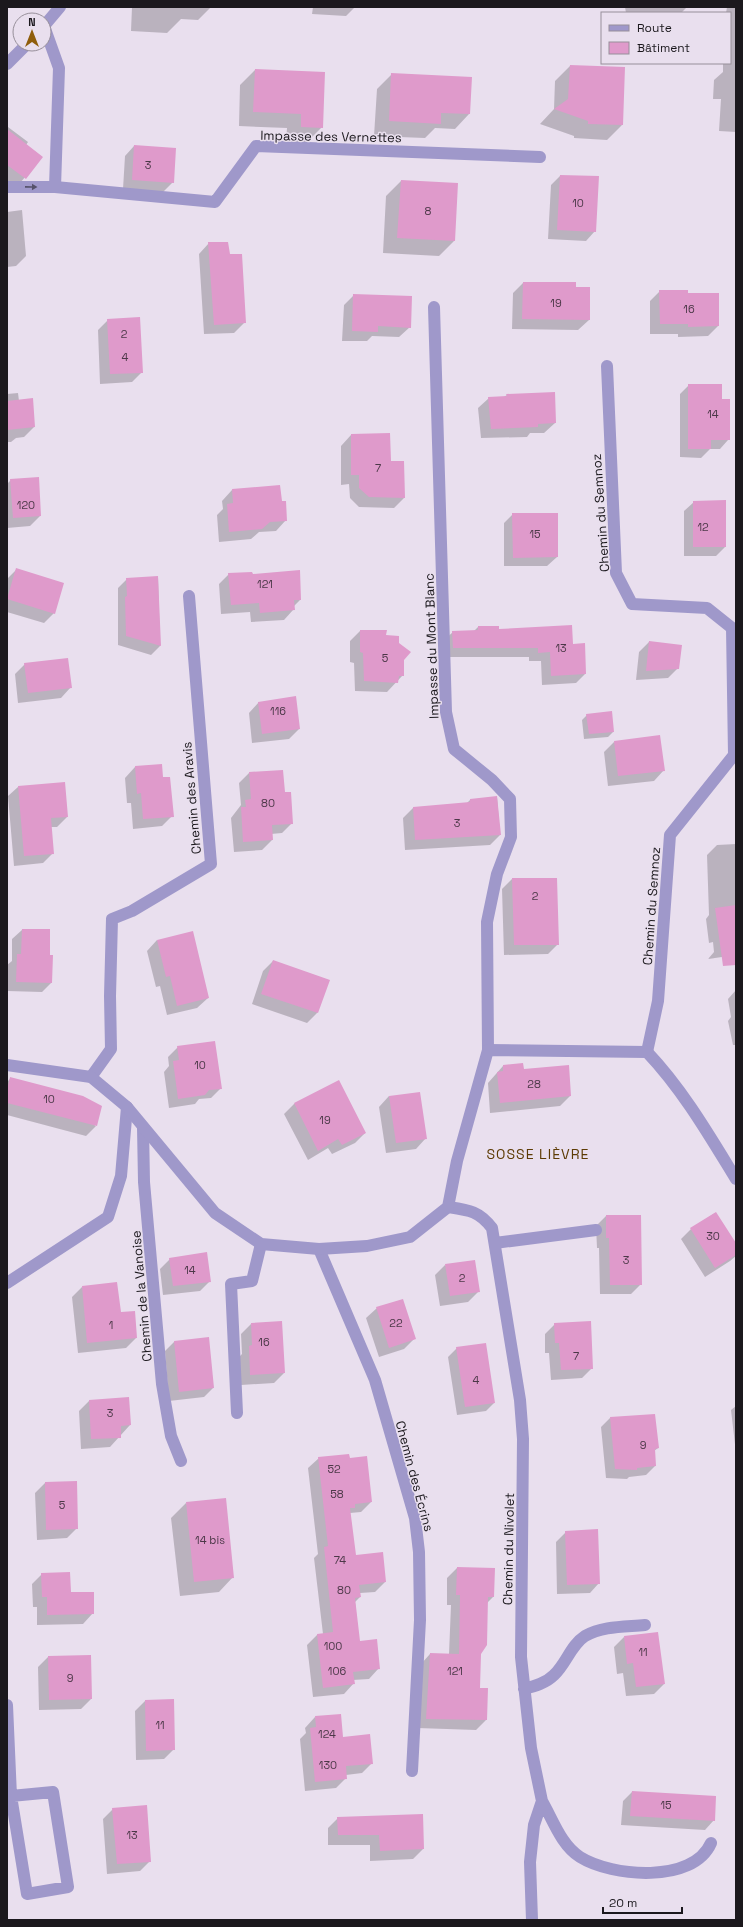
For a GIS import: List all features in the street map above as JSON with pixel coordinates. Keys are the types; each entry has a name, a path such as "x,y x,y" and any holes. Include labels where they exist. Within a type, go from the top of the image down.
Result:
{"street":[{"path":"52,16 60,7"},
{"path":"7,187 55,187 59,68 52,48"},
{"path":"7,64 19,52"},
{"name":"Impasse des Vernettes","path":"55,187 215,202 256,146 540,157"},
{"name":"Impasse du Mont Blanc","path":"434,307 446,712 454,749 492,780 510,799 511,837 497,874 487,922 488,1050 457,1161 448,1207"},
{"name":"Chemin du Semnoz","path":"607,366 616,573 632,604 707,608 732,628 734,755 670,836 658,1001 647,1052"},
{"name":"Chemin des Aravis","path":"91,1077 111,1049 112,919 132,911 211,864 188,596"},
{"path":"488,1050 647,1052 667,1073 692,1107 736,1179"},
{"path":"7,1065 91,1077 127,1107 215,1213 261,1244 319,1249 367,1246 410,1237 448,1207"},
{"path":"7,1283 108,1217 121,1176 127,1107"},
{"name":"Chemin de la Vanoise","path":"144,1126 144,1182 162,1384 171,1436 181,1461"},
{"name":"Chemin du Nivolet","path":"448,1207 467,1210 483,1217 492,1228 520,1400 523,1439 521,1657 531,1748 542,1801"},
{"path":"495,1243 596,1230"},
{"path":"237,1413 231,1284 252,1281 261,1244"},
{"name":"Chemin des Écrins","path":"319,1249 375,1380 415,1518 419,1552 420,1620 412,1771"},
{"path":"524,1689 546,1682 555,1674 574,1647 584,1637 612,1627 645,1625"},
{"path":"7,1705 11,1796 27,1894 68,1887 53,1792 11,1796"},
{"path":"542,1801 559,1833 568,1845 579,1856 611,1870 657,1872 680,1869 696,1862 707,1852 711,1843"},
{"path":"532,1920 530,1862 534,1825 542,1801"}],"building":[{"path":"570,65 625,67 623,125 588,124 588,121 554,109 568,99"},
{"path":"255,69 325,72 323,128 301,127 301,114 253,112"},
{"path":"391,73 472,77 470,114 441,113 441,124 389,121"},
{"path":"7,129 43,157 26,179 7,165"},
{"path":"134,145 176,148 174,183 132,180"},
{"path":"560,175 599,176 596,232 557,230"},
{"path":"401,180 458,183 455,241 397,238"},
{"path":"208,242 228,242 230,254 242,254 246,323 214,325"},
{"path":"523,282 576,282 576,287 590,287 590,320 522,319"},
{"path":"659,290 688,290 688,293 719,293 719,326 688,327 688,324 660,324"},
{"path":"353,294 412,296 411,328 378,326 378,332 352,331"},
{"path":"140,317 143,373 110,374 107,319"},
{"path":"688,384 722,384 722,399 730,399 730,440 711,440 711,449 688,449"},
{"path":"555,392 556,423 538,424 538,427 491,429 488,397 507,396 506,394"},
{"path":"33,398 35,427 7,430 7,401"},
{"path":"390,433 391,461 404,461 405,498 369,497 359,488 359,475 351,475 351,434"},
{"path":"39,477 41,516 13,518 10,479"},
{"path":"280,485 282,501 286,501 287,521 270,522 262,529 229,532 227,504 233,503 232,489"},
{"path":"726,500 726,547 693,547 693,501"},
{"path":"512,513 558,513 558,557 513,558"},
{"path":"16,568 64,583 55,614 7,599"},
{"path":"300,570 301,600 294,600 295,610 260,613 259,603 231,605 228,573 252,572 253,574"},
{"path":"158,576 161,646 126,636 126,578"},
{"path":"572,625 573,644 585,643 586,674 551,676 550,652 538,653 538,648 453,648 452,631 478,630 478,626 499,626 499,629"},
{"path":"360,630 387,630 386,635 399,636 399,643 411,652 404,660 404,676 399,676 398,683 364,681 363,653 360,652"},
{"path":"649,641 682,645 679,669 646,671"},
{"path":"68,658 72,688 28,693 24,663"},
{"path":"296,696 300,729 262,734 258,702"},
{"path":"612,711 614,732 589,734 586,714"},
{"path":"660,735 665,771 618,776 614,741"},
{"path":"162,764 163,777 170,777 174,817 143,819 141,793 137,794 135,766"},
{"path":"283,770 285,792 291,792 293,824 272,825 273,840 243,842 241,807 246,807 245,800 251,799 249,772"},
{"path":"65,782 68,817 51,818 54,854 24,856 18,786"},
{"path":"497,796 501,835 415,840 413,807 470,802 470,799"},
{"path":"512,878 557,878 559,945 514,945"},
{"path":"736,905 736,965 723,966 715,908"},
{"path":"22,929 50,929 50,955 53,955 52,983 16,982 17,954 21,954"},
{"path":"193,931 209,998 177,1006 170,976 166,977 157,940"},
{"path":"273,960 330,980 318,1013 261,994"},
{"path":"215,1041 222,1089 209,1090 205,1095 178,1099 173,1061 179,1060 177,1046"},
{"path":"523,1063 524,1069 569,1065 571,1096 500,1103 497,1072 503,1071 503,1065"},
{"path":"10,1077 83,1096 102,1106 97,1126 7,1103 7,1090"},
{"path":"339,1080 366,1133 342,1145 338,1139 318,1151 294,1103"},
{"path":"420,1092 427,1139 396,1143 389,1096"},
{"path":"716,1212 736,1243 736,1255 715,1268 690,1228"},
{"path":"606,1215 641,1215 642,1285 610,1285 609,1238 606,1238"},
{"path":"207,1252 211,1282 173,1286 169,1258"},
{"path":"475,1260 480,1292 450,1296 445,1264"},
{"path":"117,1282 121,1312 135,1311 137,1338 87,1343 82,1286"},
{"path":"403,1299 416,1339 389,1348 376,1307"},
{"path":"282,1321 285,1373 250,1375 249,1346 252,1345 251,1323"},
{"path":"591,1321 593,1369 561,1370 559,1343 555,1343 554,1323"},
{"path":"209,1337 214,1388 179,1392 174,1341"},
{"path":"486,1343 495,1403 465,1407 456,1347"},
{"path":"129,1397 131,1425 121,1426 121,1438 91,1439 89,1400"},
{"path":"655,1414 659,1448 655,1449 656,1466 637,1468 637,1470 615,1469 610,1417"},
{"path":"349,1454 350,1458 367,1456 372,1502 355,1504 355,1508 350,1508 356,1555 383,1552 386,1582 359,1585 361,1597 355,1598 360,1641 377,1639 380,1669 353,1672 355,1684 323,1688 317,1634 333,1632 324,1547 328,1546 318,1457"},
{"path":"77,1481 78,1529 46,1530 45,1482"},
{"path":"226,1498 234,1578 194,1582 186,1502"},
{"path":"598,1529 600,1584 567,1585 565,1531"},
{"path":"457,1567 495,1568 494,1597 488,1597 487,1645 481,1654 480,1688 488,1688 487,1720 426,1719 430,1653 459,1654 460,1595 456,1595"},
{"path":"70,1572 71,1592 94,1592 94,1614 47,1615 47,1597 42,1597 41,1573"},
{"path":"658,1632 665,1684 636,1687 633,1663 627,1664 624,1636"},
{"path":"91,1655 92,1699 49,1700 48,1656"},
{"path":"174,1699 175,1750 146,1751 145,1700"},
{"path":"341,1714 343,1737 370,1734 373,1764 346,1766 347,1779 315,1782 310,1728 316,1727 315,1716"},
{"path":"632,1791 716,1796 715,1821 630,1816"},
{"path":"147,1805 151,1862 117,1864 112,1808"},
{"path":"423,1814 424,1849 380,1851 379,1835 338,1835 337,1817"}],"district":[{"name":"SOSSE LIÈVRE","path":"538,1154"}]}
